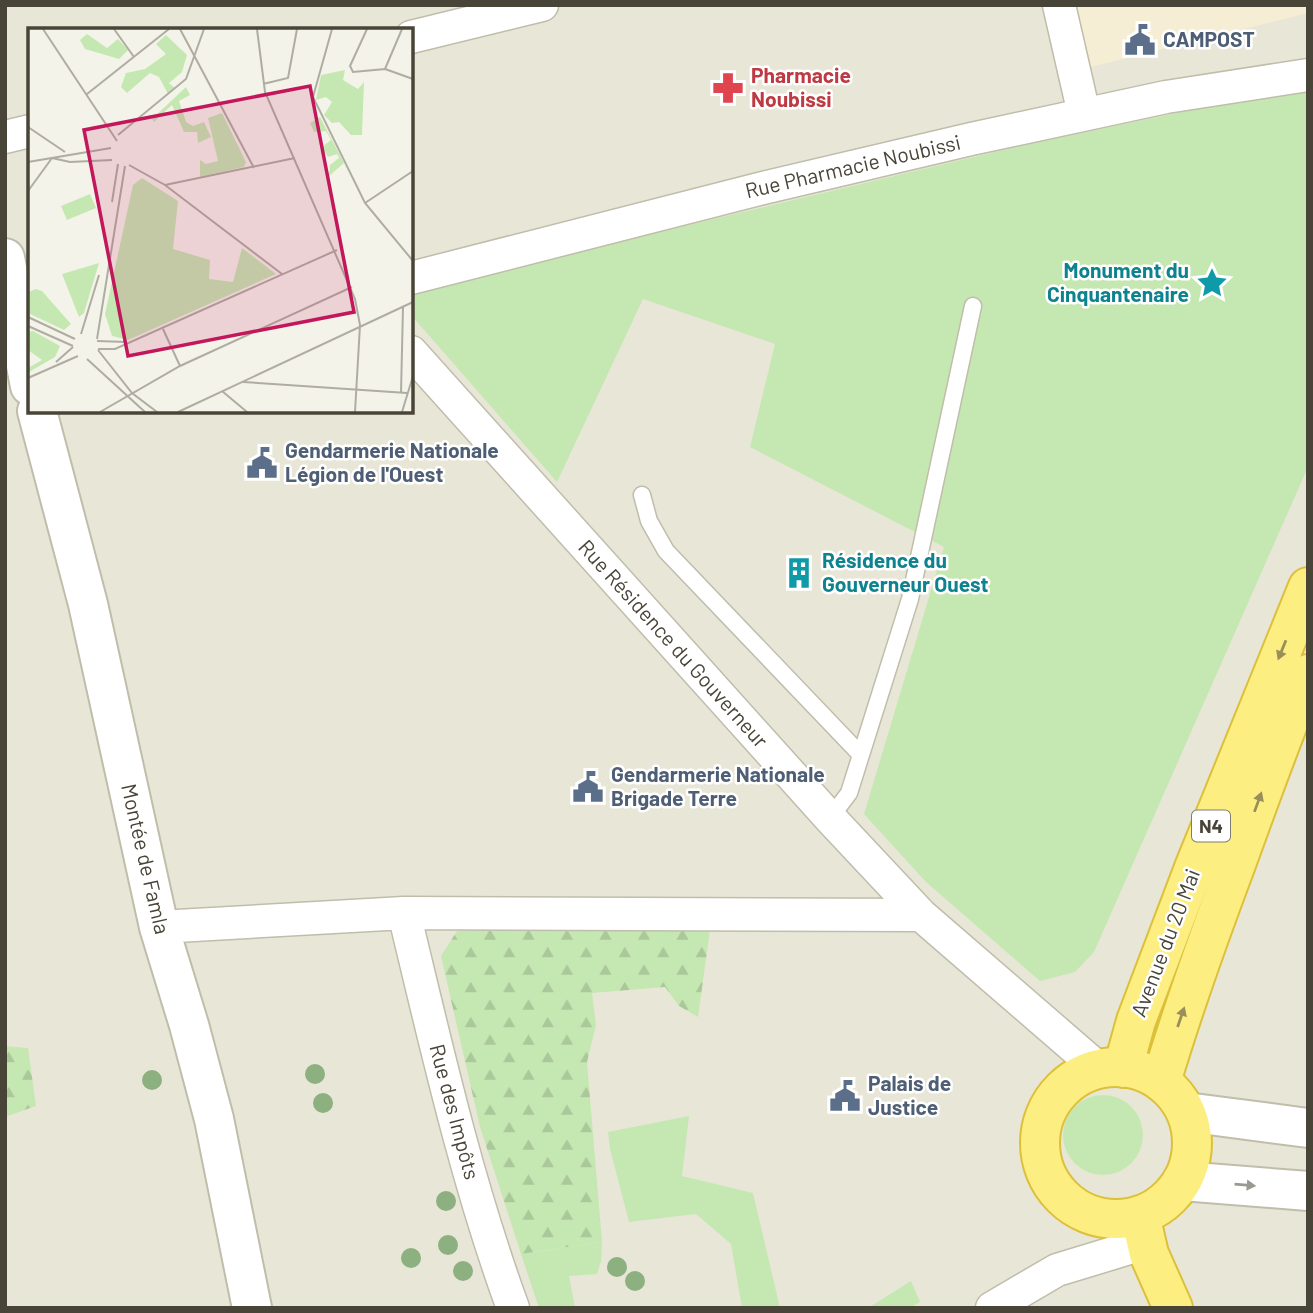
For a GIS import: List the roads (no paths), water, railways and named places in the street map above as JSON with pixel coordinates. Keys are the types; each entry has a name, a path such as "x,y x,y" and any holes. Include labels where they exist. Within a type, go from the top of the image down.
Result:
{"highway":[{"name":"Avenue du 20 Mai","path":"1111,1068 1136,1021 1184,894 1308,587"},
{"name":"Avenue du 20 Mai","path":"1161,1082 1203,953 1282,736 1308,674"},
{"path":"1125,1228 1157,1208 1171,1196 1182,1181 1189,1165 1191,1130 1186,1112 1161,1082 1137,1070 1111,1068 1077,1077 1058,1093 1045,1113 1039,1136 1041,1160 1050,1182 1066,1201 1087,1214 1125,1228 1149,1255 1173,1308"},
{"path":"1125,1228 1146,1308"}],"street":[{"path":"413,37 542,5"},
{"path":"1059,5 1084,114"},
{"name":"Rue Pharmacie Noubissi","path":"413,277 763,188 1084,114 1166,97 1305,78"},
{"path":"5,137 28,131"},
{"path":"5,258 28,372"},
{"name":"Rue Résidence du Gouverneur","path":"413,354 830,818 921,915 1111,1068"},
{"name":"Montée de Famla","path":"38,413 88,604 159,927 214,1119 252,1308"},
{"path":"159,927 404,913 921,915"},
{"name":"Rue des Impôts","path":"404,913 455,1118 513,1308"},
{"path":"1186,1112 1308,1128"},
{"path":"1182,1181 1308,1191"},
{"path":"992,1308 1125,1228"}],"lane":[{"path":"830,818 849,793 910,599 973,306"},
{"path":"642,495 649,521 666,551 861,755"}],"place":[{"name":"CAMPOST","path":"1140,40"},
{"name":"Pharmacie Noubissi","path":"728,88"},
{"name":"Monument du Cinquantenaire","path":"1212,283"},
{"name":"Gendarmerie Nationale Légion de l'Ouest","path":"262,463"},
{"name":"Résidence du Gouverneur Ouest","path":"799,573"},
{"name":"Gendarmerie Nationale Brigade Terre","path":"588,787"},
{"name":"Palais de Justice","path":"845,1096"}]}
